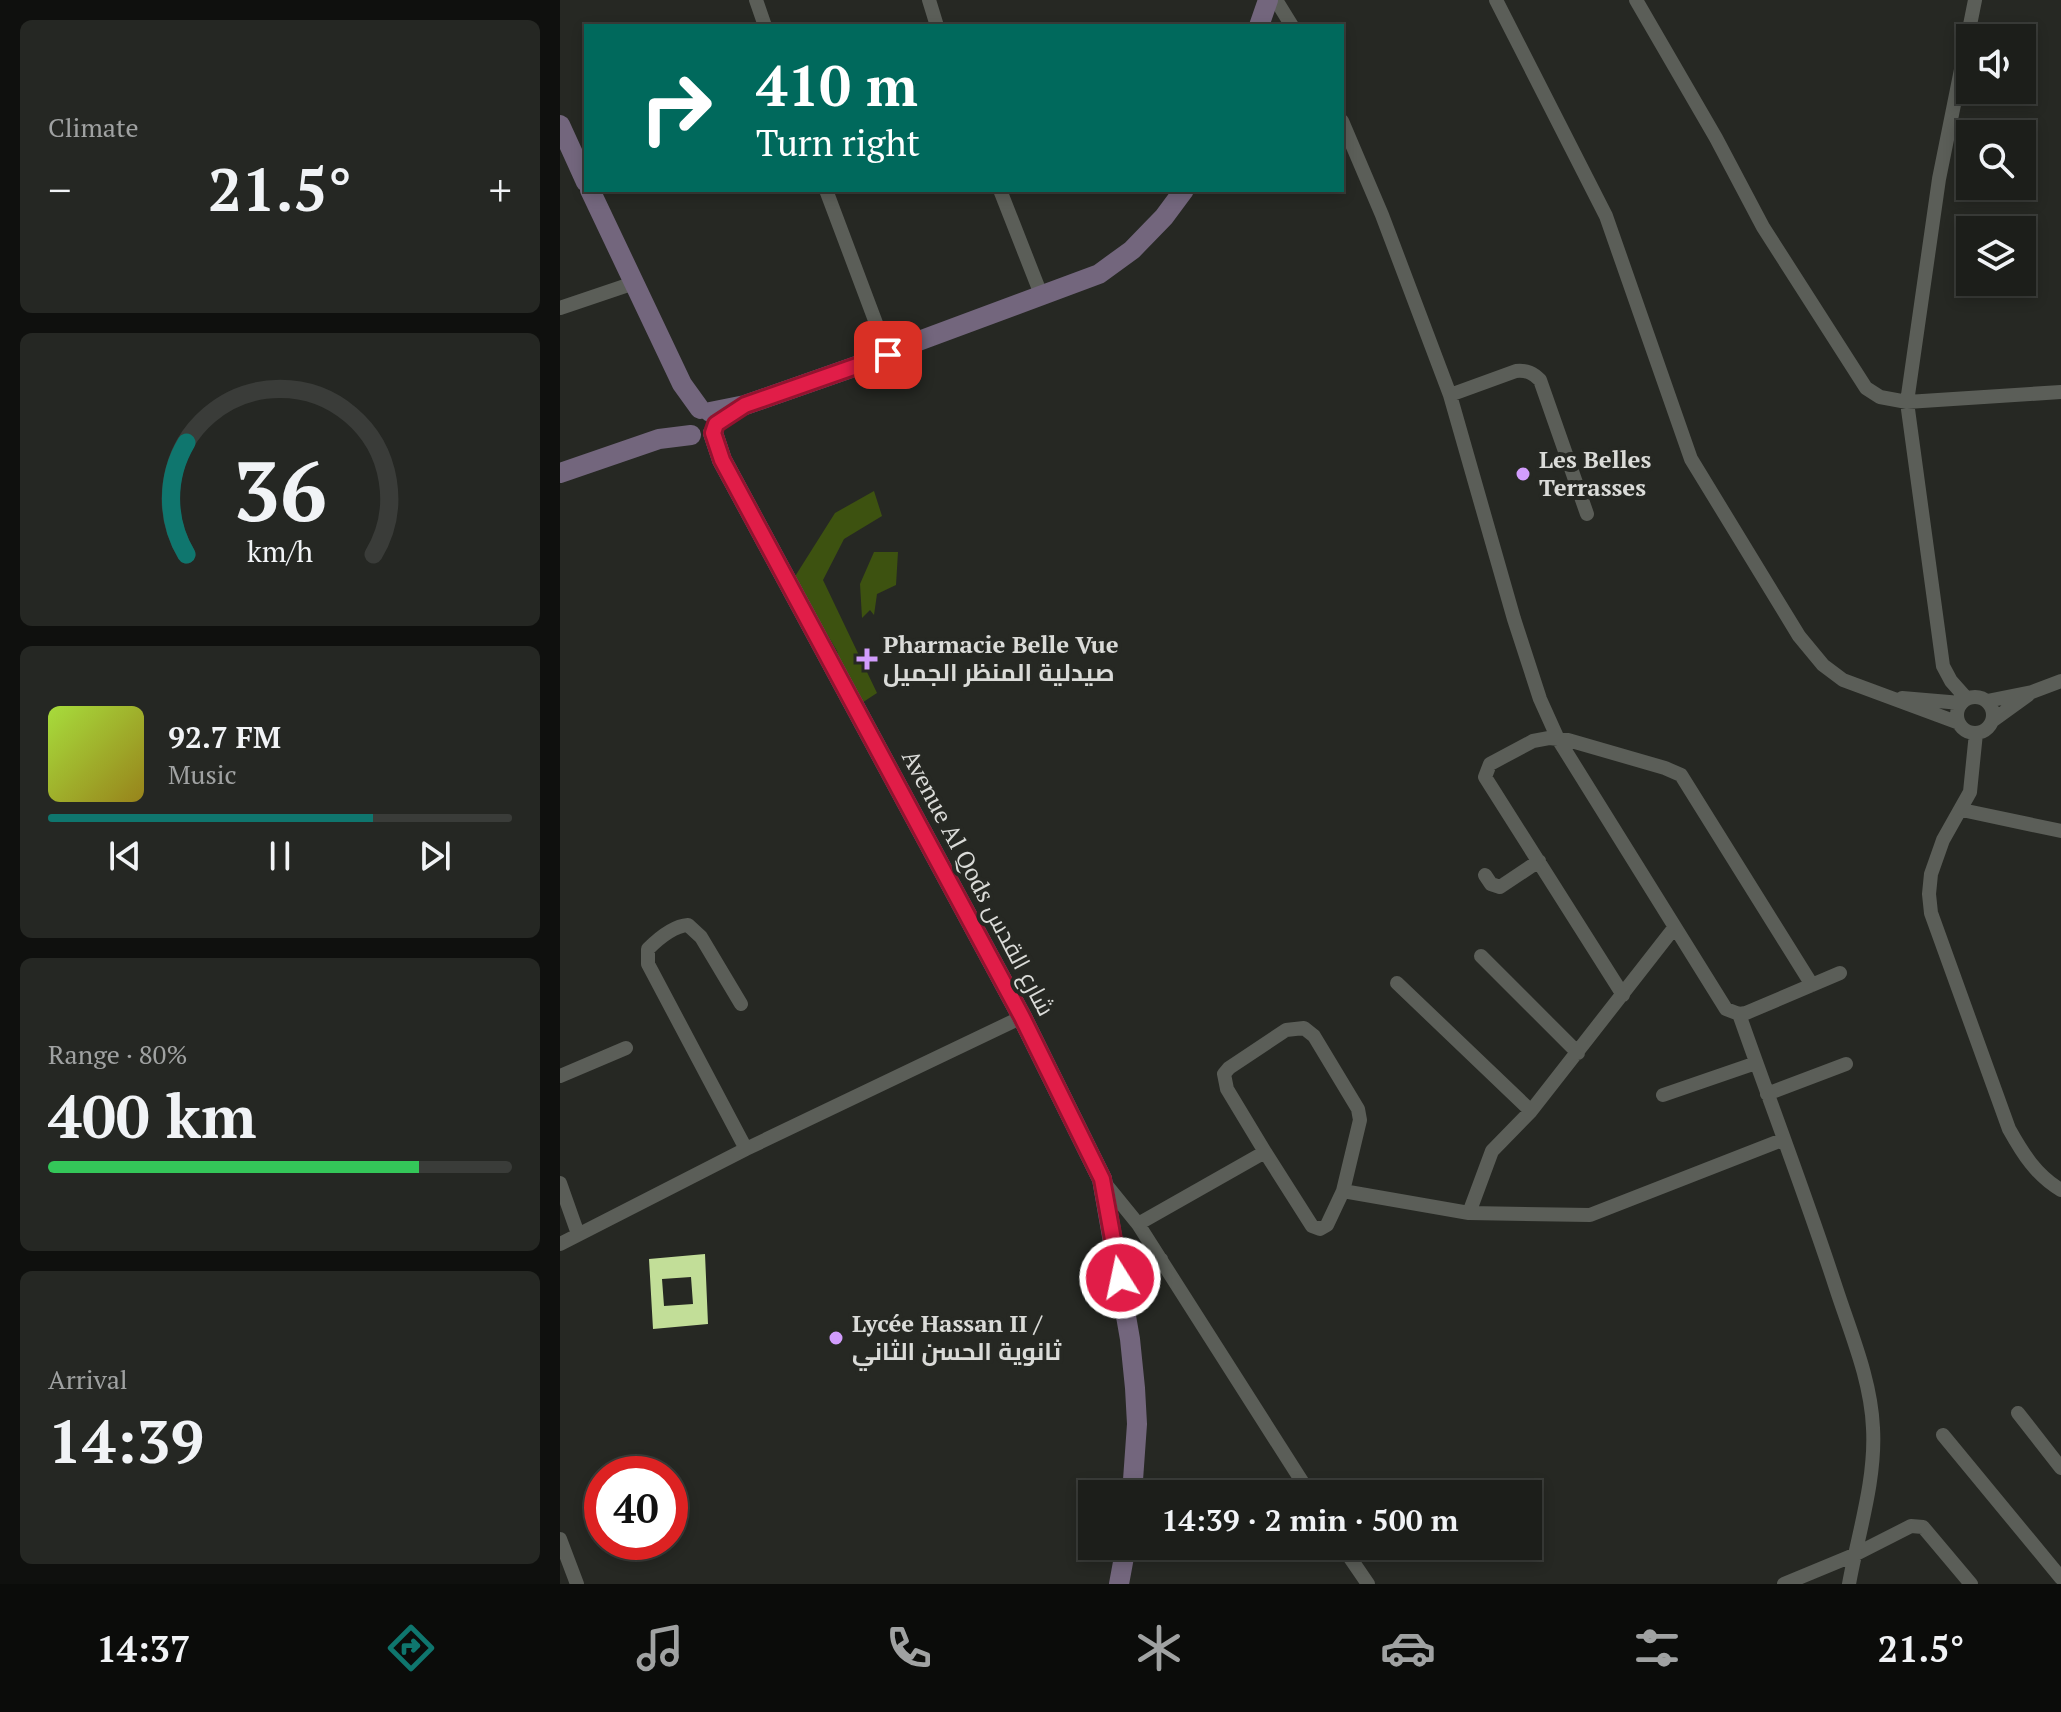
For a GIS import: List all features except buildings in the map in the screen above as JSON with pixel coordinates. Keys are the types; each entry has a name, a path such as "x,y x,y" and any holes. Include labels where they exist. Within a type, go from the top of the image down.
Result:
{"street":[{"path":"756,0 764,24"},
{"path":"929,0 936,24"},
{"path":"1260,24 1268,0"},
{"path":"1276,0 1291,24"},
{"path":"1496,0 1606,216 1691,459 1799,636 1823,665 1843,680 1959,723"},
{"path":"1636,0 1716,138 1763,227 1866,388 1880,397 1907,402 2061,392"},
{"path":"1964,701 1943,666 1907,402 1939,179 1975,0"},
{"path":"560,125 584,178"},
{"path":"1344,126 1382,215 1450,395 1540,699 1558,739 1721,1004 1739,1014 1782,1140 1807,1199 1866,1378 1871,1408 1872,1463 1849,1584"},
{"name":"Avenue Al Qods شارع القدس","path":"591,192 700,424 1022,1017 1102,1179 1135,1388 1137,1424 1133,1480"},
{"path":"827,192 888,355"},
{"path":"1001,192 1042,297"},
{"path":"560,473 1091,278 1122,259 1164,217 1183,192"},
{"path":"560,308 634,283"},
{"path":"1450,395 1516,371 1526,370 1535,375 1540,380 1587,514"},
{"path":"1882,696 1964,701 1974,697 1987,701 2032,692 2061,681"},
{"path":"1992,721 2032,692"},
{"path":"1964,701 1958,709 1959,723 1963,729 1976,733 1989,727 1992,721 1993,714 1987,701"},
{"path":"1976,733 1970,792 1937,856 1929,894 1931,913 2009,1129 2025,1157 2045,1180 2061,1190"},
{"path":"1623,995 1486,781 1485,772 1490,764 1533,741 1558,739 1681,775 1812,985"},
{"path":"1962,810 2061,831"},
{"path":"1485,875 1493,886 1500,887 1539,861"},
{"path":"741,1004 694,928 681,925 648,949 648,964 746,1149"},
{"path":"1469,1213 1492,1151 1531,1111 1674,928"},
{"path":"1481,956 1578,1053"},
{"path":"1739,1014 1840,973"},
{"path":"1397,983 1531,1111"},
{"path":"560,1244 746,1149 1022,1017"},
{"path":"1304,1028 1314,1036 1358,1109 1360,1120 1343,1191 1327,1225 1320,1229 1312,1226 1265,1152 1227,1089 1224,1074 1286,1030 1304,1028"},
{"path":"560,1076 626,1048"},
{"path":"1663,1095 1756,1063"},
{"path":"1767,1094 1846,1064"},
{"path":"1343,1191 1469,1213 1590,1215 1782,1140"},
{"path":"1138,1224 1265,1152"},
{"path":"1102,1179 1138,1224 1301,1480"},
{"path":"560,1183 578,1234"},
{"path":"1120,1278 1161,1259"},
{"path":"2018,1413 2061,1468"},
{"path":"1943,1435 2061,1578"},
{"path":"1784,1584 1918,1525 1971,1584"},
{"path":"560,1539 577,1584"},
{"path":"1119,1584 1123,1560"},
{"path":"1352,1560 1368,1584"}],"green space":[{"path":"874,491 882,516 844,539 823,580 877,693 854,708 837,651 794,578 835,513"},
{"path":"874,552 898,552 896,585 877,594 874,615 870,610 862,618 860,584"}],"place":[{"name":"Les Belles Terrasses","path":"1523,474"},
{"name":"Pharmacie Belle Vue صيدلية المنظر الجميل","path":"867,659"},
{"name":"Lycée Hassan II / ثانوية الحسن الثاني","path":"836,1338"}],"route":[{"path":"888,355 745,405 716,424 713,433 722,460 1022,1017 1102,1179 1120,1278"}]}
